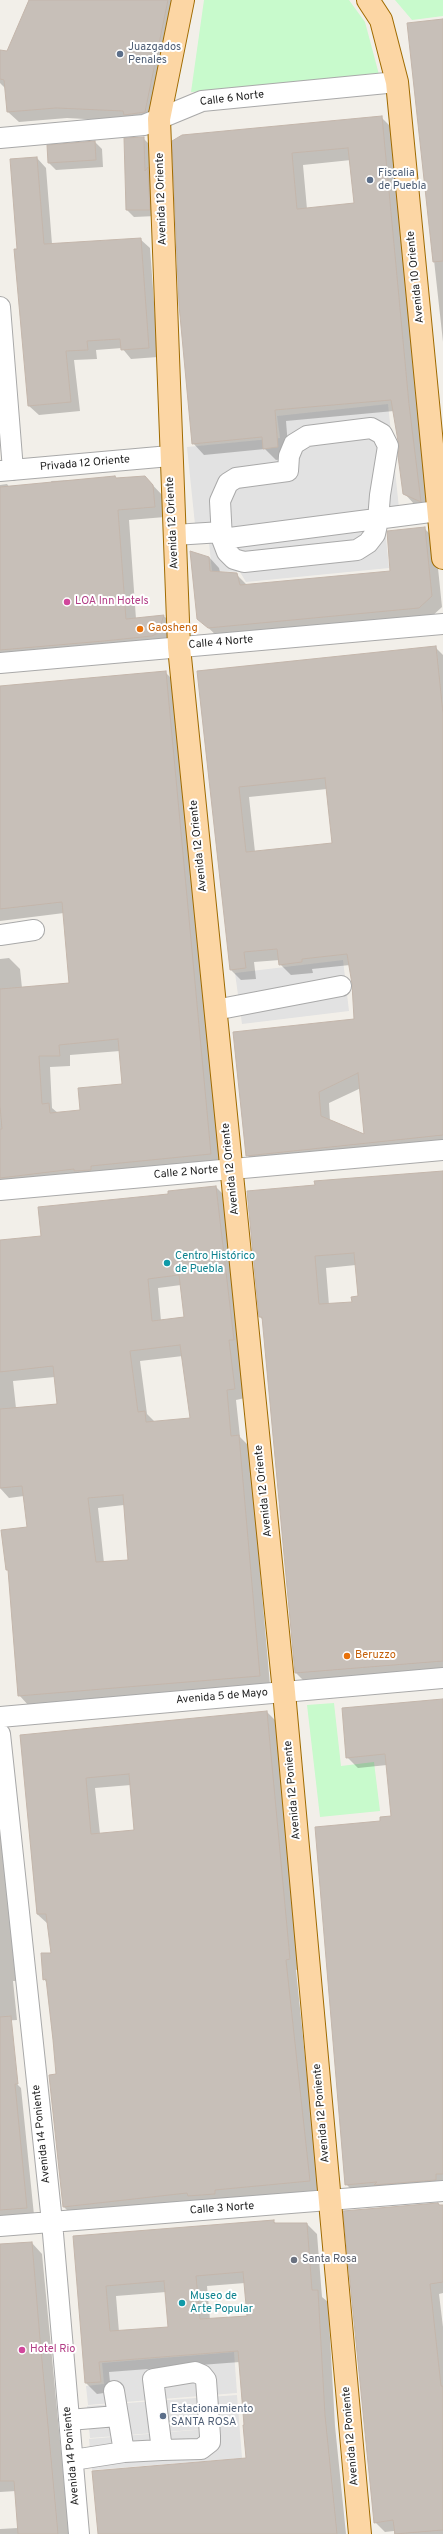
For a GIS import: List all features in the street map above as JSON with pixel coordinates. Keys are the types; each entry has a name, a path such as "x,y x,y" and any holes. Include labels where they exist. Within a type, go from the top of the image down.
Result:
{"main road":[{"name":"Avenida 12 Oriente","path":"184,0 159,119 170,456 179,647 284,1692"},
{"name":"Avenida 10 Oriente","path":"368,0 381,20 397,82 443,558"},
{"name":"Avenida 12 Poniente","path":"284,1692 360,2534"}],"street":[{"name":"Calle 6 Norte","path":"0,138 128,127 159,119 202,101 397,82"},
{"path":"0,307 7,470"},
{"path":"371,428 382,434 388,446 379,513 375,534 368,543 358,550 244,562 234,559 228,552 222,530 220,501 228,482 236,478 288,471 289,456 294,444 307,436 371,428"},
{"name":"Privada 12 Oriente","path":"7,470 170,456"},
{"path":"174,528 222,530 438,506"},
{"name":"Calle 4 Norte","path":"0,663 443,624"},
{"path":"0,935 34,930"},
{"path":"215,1010 341,986"},
{"name":"Calle 2 Norte","path":"0,1190 443,1150"},
{"name":"Avenida 5 de Mayo","path":"0,1717 443,1678"},
{"name":"Avenida 14 Poniente","path":"0,1734 52,2222 79,2534"},
{"name":"Calle 3 Norte","path":"0,2226 443,2191"},
{"path":"114,2391 124,2452"},
{"path":"69,2420 117,2416"},
{"path":"73,2460 124,2452 162,2450"}],"green space":[{"path":"204,0 349,0 365,22 381,82 191,92"},
{"path":"395,0 443,0 443,16 412,20"},
{"path":"334,1703 341,1766 374,1762 380,1811 320,1817 307,1705"}],"shaded area":[{"path":"388,404 401,527 385,528 389,568 246,582 240,572 212,571 209,543 197,544 187,447 280,438 277,416"},
{"path":"343,960 349,1011 242,1024 235,973"},
{"path":"234,2352 237,2393 88,2405 86,2386 104,2384 102,2363"},
{"path":"237,2395 242,2458 92,2470 89,2439 230,2427 90,2438 87,2406"}],"building":[{"path":"29,0 168,0 145,112 124,115 123,111 56,108 7,112 4,80 0,79 0,50 7,51"},
{"path":"443,19 443,261 433,262 407,23"},
{"path":"382,116 409,404 421,502 403,494 398,456 399,447 391,400 275,410 278,447 263,449 262,437 192,444 179,305 172,141 182,135","holes":["348,148 354,203 297,209 292,153"]},
{"path":"144,137 145,171 148,167 150,210 126,210 124,138"},
{"path":"95,141 96,160 48,163 47,145"},
{"path":"37,157 44,244 141,238 149,348 121,350 120,339 87,341 88,350 66,351 71,402 28,406 14,249 17,249 10,159"},
{"path":"115,476 116,478 145,476 153,485 155,507 118,510 126,619 164,615 158,633 152,636 0,650 0,487"},
{"path":"425,527 432,596 419,608 208,628 197,619 190,551 209,557 210,571 237,573 240,585 390,571 387,531"},
{"path":"436,646 443,713 443,1135 246,1156 233,1032 354,1019 352,984 347,954 302,959 302,962 279,965 277,949 244,952 246,968 230,970 197,671","holes":["325,778 332,843 246,852 239,787","358,1073 364,1134 321,1116 319,1092"]},
{"path":"166,671 211,1154 91,1166 91,1170 74,1171 74,1169 0,1178 0,1129 2,1129 0,1106 0,989 69,983 62,902 0,909 0,686","holes":["118,1039 122,1084 78,1088 80,1110 50,1113 49,1103 42,1104 39,1056 60,1056 59,1045"]},
{"path":"443,1171 443,1661 295,1673 262,1317 259,1317 247,1191 315,1185 314,1181","holes":["354,1253 358,1296 351,1297 352,1302 319,1304 315,1256"]},
{"path":"216,1186 234,1340 229,1340 235,1389 227,1390 231,1436 239,1435 260,1676 18,1696 8,1570 6,1570 1,1530 27,1527 22,1486 0,1488 0,1409 57,1404 53,1366 0,1372 0,1240 41,1236 38,1207 168,1194 168,1191","holes":["179,1275 184,1317 152,1321 148,1279","180,1345 190,1418 146,1422 145,1411 138,1412 130,1351","123,1495 128,1560 96,1562 88,1498"]},
{"path":"443,1699 443,2174 436,2174 436,2180 374,2185 377,2182 345,2185 315,1827 380,1821 380,1817 391,1816 385,1754 346,1758 342,1708"},
{"path":"267,1711 290,1959 286,1960 310,2181 215,2190 215,2194 188,2196 187,2193 63,2207 49,2075 56,2074 46,1979 43,1980 41,1953 51,1953 46,1914 37,1914 20,1735","holes":["129,1774 134,1830 91,1834 86,1778"]},
{"path":"11,2016 18,2084 15,2084 27,2208 0,2210 0,2017"},
{"path":"438,2203 439,2205 443,2205 443,2282 430,2284 441,2386 443,2386 443,2530 395,2534 393,2520 374,2523 343,2211"},
{"path":"274,2220 274,2223 307,2223 312,2290 318,2290 325,2415 337,2534 98,2534 92,2471 246,2458 238,2351 99,2362 101,2382 85,2383 73,2236","holes":["243,2272 247,2316 200,2319 196,2276","164,2281 168,2327 110,2331 106,2286"]},
{"path":"32,2242 58,2534 18,2534 14,2481 0,2481 0,2244"}],"place":[{"name":"Juazgados Penales","path":"120,54"},
{"name":"Fiscalia de Puebla","path":"370,180"},
{"name":"LOA Inn Hotels","path":"67,602"},
{"name":"Gaosheng","path":"140,629"},
{"name":"Centro Histórico de Puebla","path":"167,1263"},
{"name":"Beruzzo","path":"347,1656"},
{"name":"Santa Rosa","path":"294,2260"},
{"name":"Museo de Arte Popular","path":"182,2303"},
{"name":"Hotel Rio","path":"22,2350"},
{"name":"Estacionamiento SANTA ROSA","path":"163,2416"}]}
